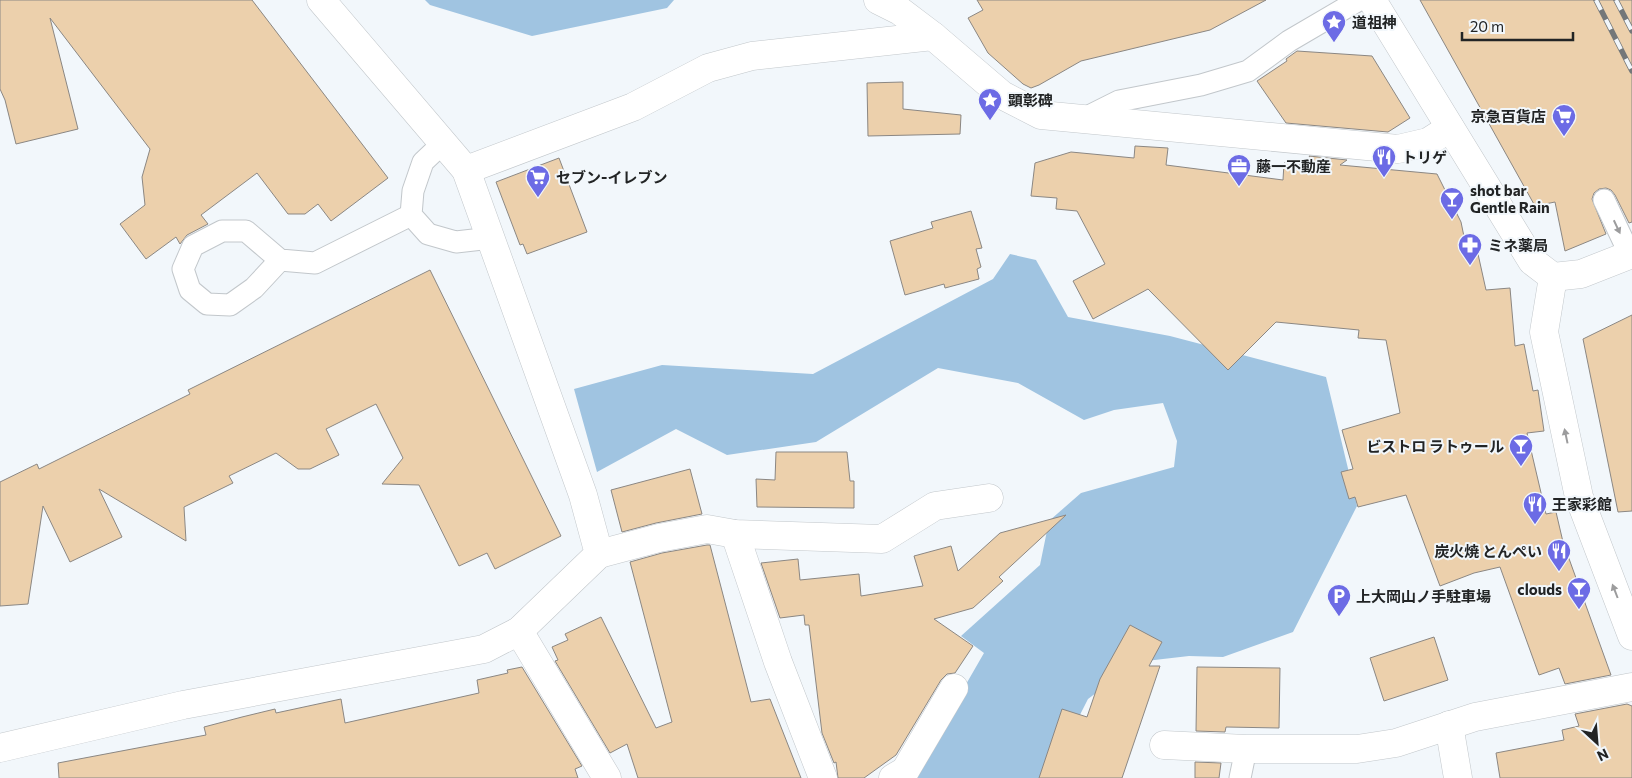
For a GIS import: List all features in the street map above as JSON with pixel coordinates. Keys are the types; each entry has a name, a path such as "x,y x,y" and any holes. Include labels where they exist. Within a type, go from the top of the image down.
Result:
{"street":[{"path":"322,0 466,170 583,495 599,554"},
{"path":"878,0 900,10 1002,95 1041,115 1398,149 1428,142 1450,128"},
{"path":"1372,0 1532,261 1554,277 1581,274 1631,254"},
{"path":"466,170 633,107 708,68 752,56 933,36"},
{"path":"1554,277 1544,332 1579,497 1632,636"},
{"path":"0,748 183,705 484,649 519,631 599,554 659,538 707,529 735,534 882,539 935,506 989,498"},
{"path":"735,534 778,662 822,778"},
{"path":"519,631 607,778"},
{"path":"1164,745 1357,749 1396,744 1475,717 1632,687"},
{"path":"893,778 905,771 954,688"},
{"path":"1450,725 1458,778"}],"lane":[{"path":"1083,119 1119,101 1201,85 1248,71 1289,41 1359,0"},
{"path":"443,143 423,162 413,191 411,215 428,234 456,242 491,238"},
{"path":"1604,200 1631,254"},
{"path":"280,260 315,263 411,215"},
{"path":"1240,778 1246,748"}],"shaded area":[{"path":"425,0 674,0 667,8 532,36 430,5"},
{"path":"1010,254 1036,260 1068,317 1170,336 1326,377 1357,506 1293,632 1223,657 1189,656 1137,662 1088,699 1048,778 912,778 984,653 961,636 1040,565 1049,521 1081,493 1174,467 1177,441 1163,403 1114,410 1084,420 1018,383 938,368 816,442 727,455 676,429 597,472 574,389 662,365 813,374 993,279"}],"building":[{"path":"0,0 252,0 388,178 331,221 318,204 305,214 288,214 257,173 201,215 208,224 187,235 180,244 176,237 146,259 120,224 145,205 142,177 150,149 50,18 78,129 16,144 5,100 0,89"},
{"path":"977,0 1266,0 1210,30 1081,61 1031,88 1023,84 988,53 968,18 983,10"},
{"name":"京急百貨店","path":"1420,0 1632,0 1632,222 1629,223 1611,190 1606,188 1599,189 1594,193 1592,199 1606,234 1565,251 1555,202 1535,206"},
{"path":"1297,51 1372,56 1410,118 1388,132 1286,123 1257,81 1287,61 1286,59"},
{"path":"903,82 903,109 961,115 960,134 868,136 867,83"},
{"path":"1135,146 1168,148 1166,165 1283,180 1284,163 1316,166 1309,156 1347,160 1340,165 1437,174 1461,222 1468,256 1478,254 1486,290 1510,288 1515,346 1524,344 1533,391 1538,390 1544,431 1527,433 1546,514 1556,512 1563,542 1611,675 1565,684 1559,668 1539,675 1500,567 1474,573 1440,586 1406,495 1358,507 1355,497 1349,499 1341,472 1353,469 1342,430 1400,413 1386,340 1358,338 1359,330 1276,322 1228,370 1148,289 1093,319 1073,281 1105,264 1077,211 1056,209 1057,198 1031,196 1035,163 1071,152 1134,158"},
{"name":"セブン-イレブン","path":"559,158 587,232 527,254 523,244 520,245 496,182"},
{"path":"971,211 982,248 976,249 981,267 977,269 979,279 945,288 944,284 905,295 890,241 933,228 931,222"},
{"path":"430,270 561,536 495,569 487,553 459,566 419,485 382,484 403,458 376,404 326,429 339,455 310,469 298,469 276,453 229,476 233,483 184,507 186,541 99,489 122,537 70,562 43,506 28,604 0,606 0,482 37,464 39,469 190,394 188,390"},
{"path":"1632,315 1632,511 1618,512 1583,339"},
{"path":"776,452 847,452 850,481 854,481 854,508 757,507 756,479 775,480"},
{"path":"690,469 702,514 622,532 611,490"},
{"path":"1066,515 999,577 1003,581 973,608 934,619 973,646 955,673 947,674 941,680 896,755 864,778 838,778 836,762 834,763 822,733 809,625 805,625 804,615 780,618 761,563 798,559 800,580 859,574 861,596 923,586 914,556 951,546 958,571 1000,533"},
{"path":"710,545 751,702 770,699 801,778 638,778 627,744 610,753 555,661 558,660 552,647 568,640 565,634 601,617 656,728 672,722 630,562 662,553"},
{"path":"1130,625 1162,642 1149,666 1160,666 1122,778 1039,778 1062,709 1087,717 1100,679"},
{"path":"1434,637 1448,680 1384,701 1370,658"},
{"path":"522,667 582,766 575,769 578,778 59,778 58,763 206,735 204,727 275,709 276,713 341,699 345,723 479,693 477,680 508,673 507,670"},
{"path":"1197,667 1280,668 1279,728 1226,727 1225,732 1196,731"},
{"path":"1627,704 1632,706 1632,778 1500,778 1496,753 1564,740 1562,730 1579,726 1575,714"},
{"path":"1195,762 1221,763 1219,778 1195,778"}],"railway":[{"path":"1596,0 1632,71"},
{"path":"1616,0 1632,31"}],"place":[{"name":"道祖神","path":"1334,43"},
{"name":"顕彰碑","path":"990,121"},
{"name":"京急百貨店","path":"1564,137"},
{"name":"トリゲ","path":"1384,178"},
{"name":"藤一不動産","path":"1239,187"},
{"name":"セブン-イレブン","path":"538,198"},
{"name":"shot bar Gentle Rain","path":"1452,220"},
{"name":"ミネ薬局","path":"1470,266"},
{"name":"ビストロ ラトゥール","path":"1521,467"},
{"name":"王家彩館","path":"1535,525"},
{"name":"炭火焼 とんぺい","path":"1559,572"},
{"name":"clouds","path":"1579,610"},
{"name":"上大岡山ノ手駐車場","path":"1339,617"}]}
